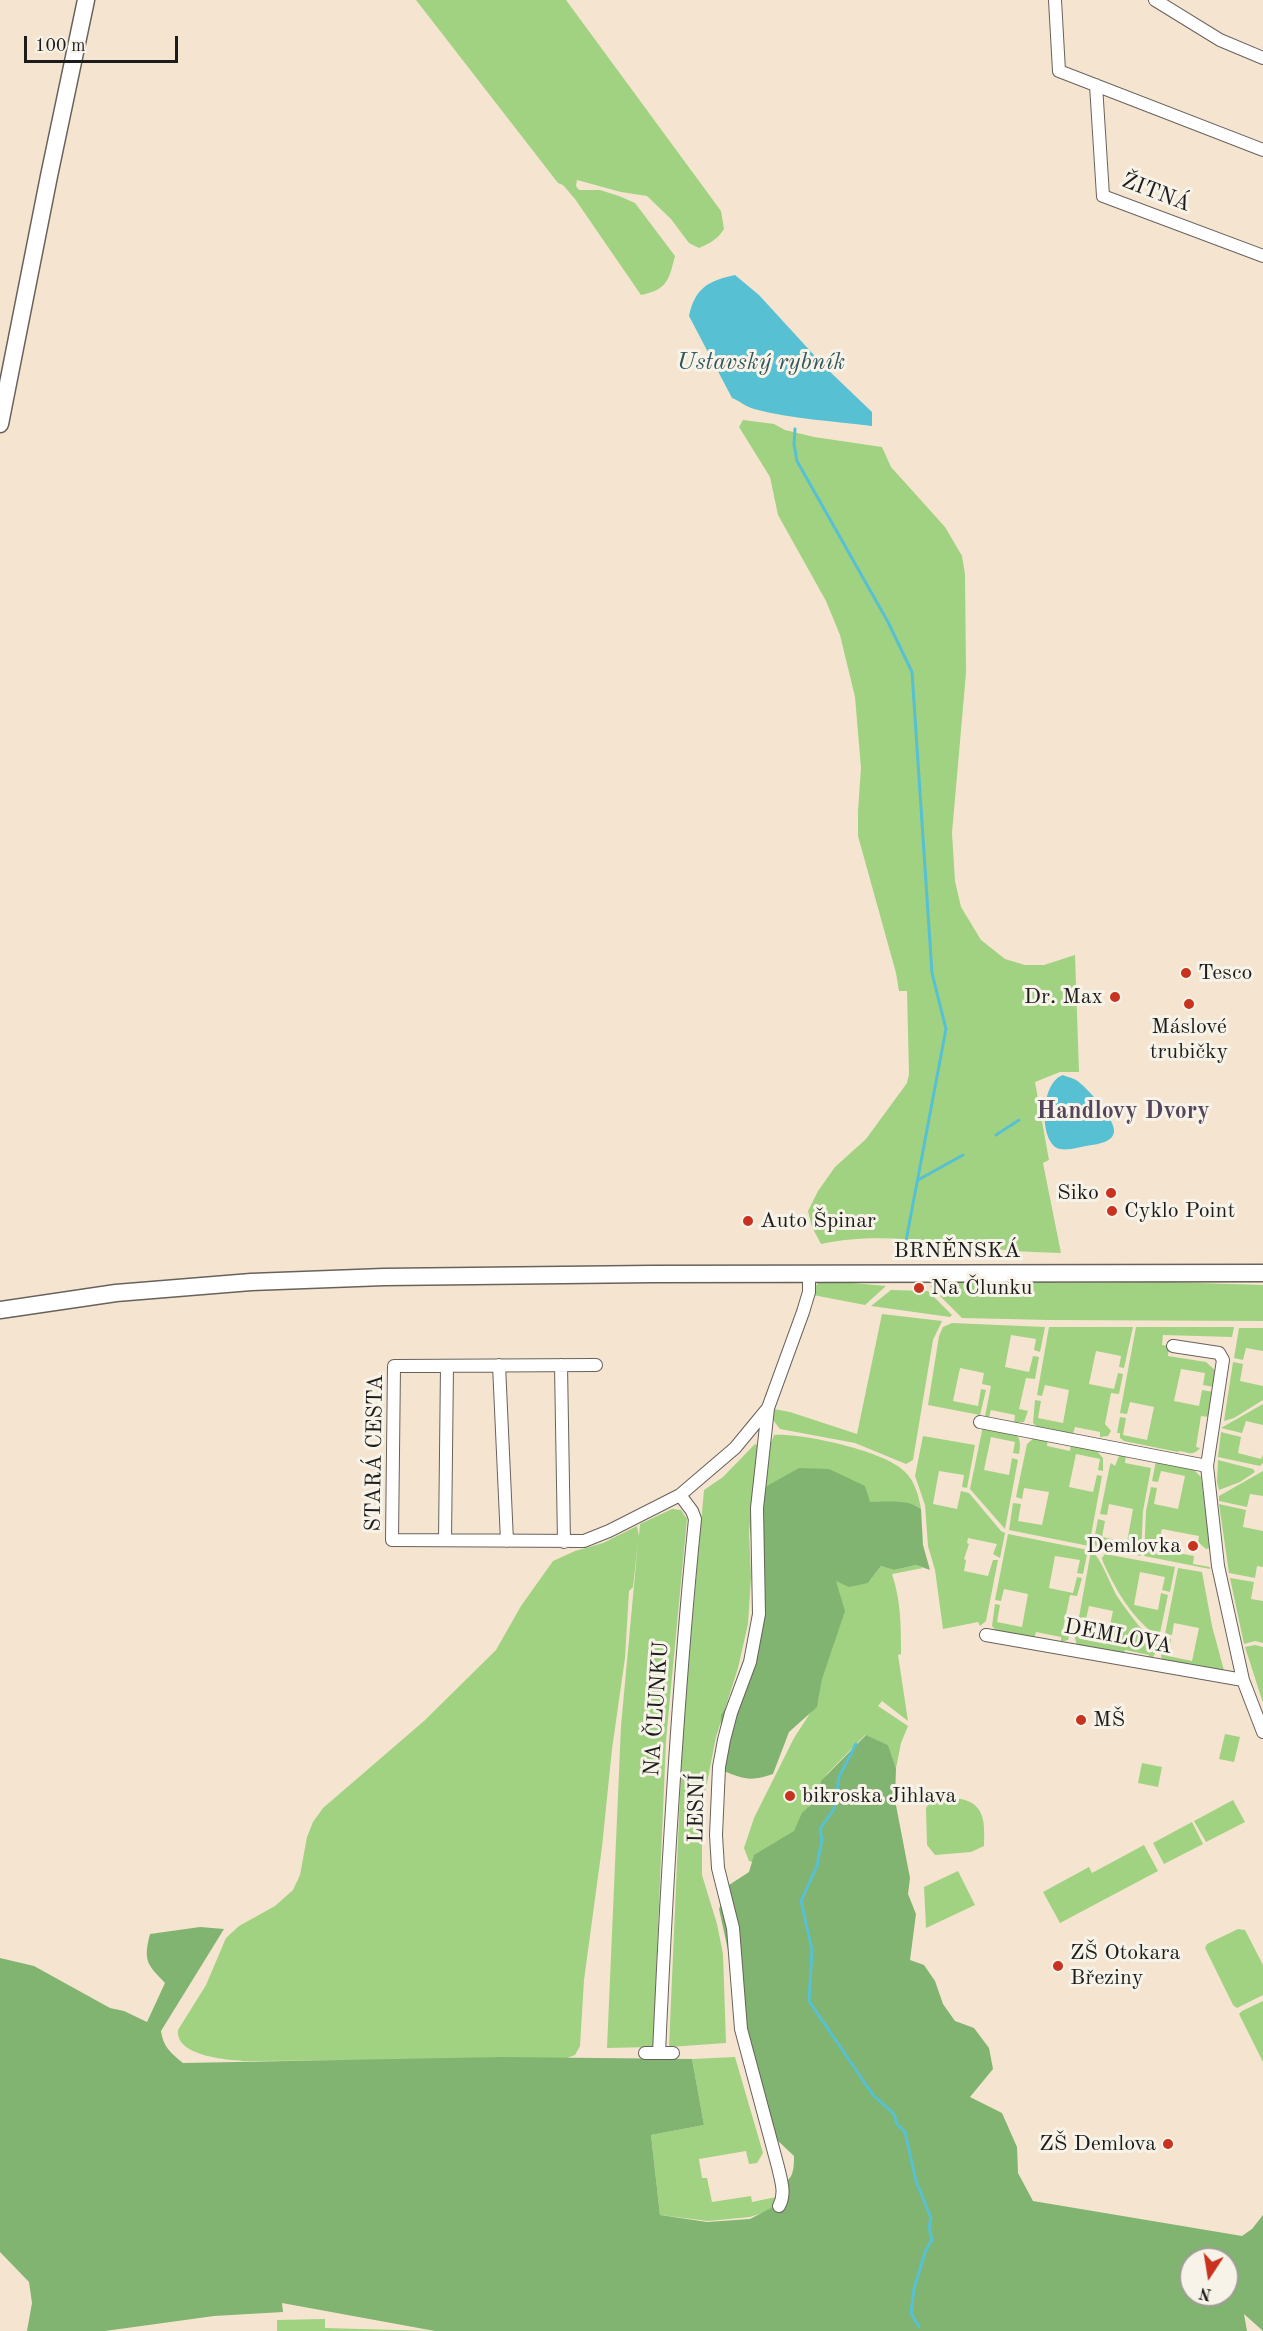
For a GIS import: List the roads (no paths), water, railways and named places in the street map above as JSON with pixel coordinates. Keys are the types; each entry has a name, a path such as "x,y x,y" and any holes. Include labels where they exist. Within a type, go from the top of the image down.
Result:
{"main road":[{"path":"0,424 46,187 86,0"},
{"name":"BRNĚNSKÁ","path":"0,1310 116,1293 251,1282 384,1277 1263,1273"}],"street":[{"path":"1055,0 1059,71 1263,150"},
{"path":"1155,0 1220,40 1263,58"},
{"name":"ŽITNÁ","path":"1096,85 1103,196 1263,256"},
{"path":"680,1495 735,1449 768,1408 809,1292 808,1274"},
{"path":"1173,1346 1219,1353 1223,1360 1207,1466 1218,1566 1243,1680 1263,1732"},
{"path":"499,1365 507,1541"},
{"path":"561,1365 564,1542"},
{"name":"STARÁ CESTA","path":"596,1365 394,1366 392,1540 564,1542 590,1539 680,1495"},
{"path":"445,1540 447,1366"},
{"name":"LESNÍ","path":"768,1408 757,1518 759,1614 750,1662 731,1713 724,1740 719,1767 716,1835 718,1868 734,1928 741,2029 783,2189 779,2206"},
{"path":"980,1422 1207,1466"},
{"name":"NA ČLUNKU","path":"659,2053 668,1852 680,1674 695,1520 692,1511 680,1495"},
{"name":"DEMLOVA","path":"986,1635 1243,1680"},
{"path":"645,2052 673,2054"}],"water":[{"name":"Ustavský rybník","path":"735,275 759,295 825,367 872,412 872,426 768,412 751,408 732,398 689,316 695,299 704,287 717,280"},
{"path":"1063,1075 1081,1084 1106,1112 1114,1132 1109,1140 1068,1149 1060,1149 1053,1145 1045,1126 1046,1101 1049,1089 1055,1080"}],"waterway":[{"path":"795,429 794,444 797,461 888,622 912,672 932,973 946,1029 906,1241"},
{"path":"996,1135 1019,1120"},
{"path":"918,1180 963,1155"},
{"path":"856,1744 839,1777 834,1809 820,1829 822,1839 817,1866 801,1901 812,1950 809,2001 873,2095 894,2114 897,2124 905,2132 916,2181 931,2218 929,2227 932,2240 925,2252 914,2289 911,2313 919,2327"}],"place":[{"name":"Tesco","path":"1186,973"},
{"name":"Dr. Max","path":"1115,997"},
{"name":"Máslové trubičky","path":"1189,1004"},
{"name":"Siko","path":"1111,1193"},
{"name":"Cyklo Point","path":"1112,1211"},
{"name":"Auto Špinar","path":"748,1221"},
{"name":"Na Člunku","path":"919,1288"},
{"name":"Demlovka","path":"1193,1546"},
{"name":"MŠ","path":"1081,1720"},
{"name":"bikroska Jihlava","path":"790,1796"},
{"name":"ZŠ Otokara Březiny","path":"1058,1966"},
{"name":"ZŠ Demlova","path":"1168,2144"}],"district":[{"name":"Handlovy Dvory","path":"1123,1112"}]}
